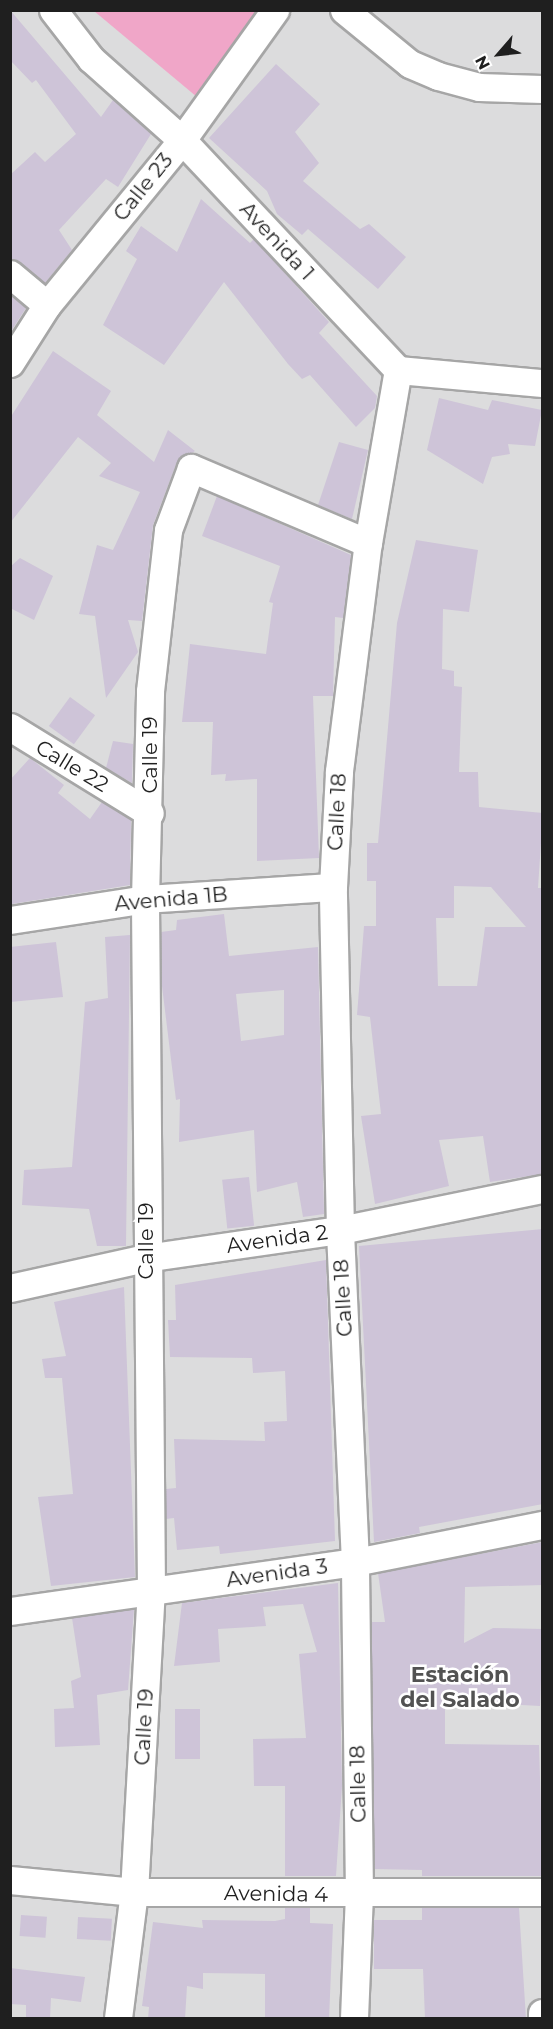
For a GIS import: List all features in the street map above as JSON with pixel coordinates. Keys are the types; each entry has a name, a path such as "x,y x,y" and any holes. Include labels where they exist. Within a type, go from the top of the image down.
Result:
{"street":[{"name":"Avenida 1","path":"53,10 91,59 182,140 398,370"},
{"name":"Calle 23","path":"10,363 47,305 182,140 275,10"},
{"path":"344,10 410,64 438,76 479,87 543,89"},
{"path":"10,274 47,305"},
{"path":"398,370 543,383"},
{"name":"Calle 18","path":"354,2019 359,1895 356,1562 340,1230 333,887 339,771 368,543 398,370"},
{"name":"Calle 19","path":"118,2019 134,1892 151,1590 145,1258 145,899 150,813 155,608 168,530 191,468 368,543"},
{"name":"Calle 22","path":"16,740 150,813"},
{"name":"Avenida 1B","path":"10,920 145,899 333,887"},
{"name":"Avenida 2","path":"10,1288 145,1258 340,1230 543,1189"},
{"name":"Avenida 3","path":"10,1611 356,1562 543,1526"},
{"name":"Avenida 4","path":"10,1880 134,1892 359,1895 543,1892"},
{"path":"542,2019 543,2013"}],"shaded area":[{"path":"11,11 542,11 542,2018 11,2018"},
{"path":"94,11 260,11 197,97"}],"building":[{"path":"10,10 101,117 113,100 151,134 118,187 106,179 59,230 72,250 45,283 10,259 10,175 35,152 45,162 76,134 36,80 32,83 10,60"},
{"path":"276,64 320,104 295,132 319,163 303,181 360,229 369,224 406,257 378,289 308,229 302,235 277,214 267,191 209,138"},
{"path":"201,199 250,243 254,239 329,322 319,333 377,396 375,408 356,427 310,375 302,379 288,364 224,282 164,365 103,325 137,259 126,251 141,226 177,252"},
{"path":"10,295 26,308 10,333"},
{"path":"53,351 111,391 97,415 154,462 168,430 195,451 177,462 153,525 142,621 128,620 138,652 106,698 95,616 79,614 97,545 113,550 140,492 99,476 111,463 78,437 10,523 10,418"},
{"path":"439,398 488,410 492,400 542,410 535,446 508,444 510,454 492,457 483,484 427,450"},
{"path":"339,442 368,450 352,519 318,505"},
{"path":"217,496 351,555 343,618 335,617 333,696 313,696 319,858 257,861 257,779 225,781 226,774 211,775 213,722 182,722 190,644 266,654 273,603 269,602 280,566 202,536"},
{"path":"416,540 478,550 469,612 443,609 442,669 454,671 454,686 462,687 459,772 478,772 479,807 543,813 538,888 543,888 543,1174 490,1182 483,1136 439,1140 449,1186 375,1204 361,1116 381,1114 370,1017 357,1015 364,926 376,926 376,881 367,881 367,843 378,843 397,623","holes":["454,886 491,887 526,927 485,927 477,986 438,986 436,918 454,918"]},
{"path":"20,558 53,576 34,620 10,608 10,567"},
{"path":"70,697 95,715 74,744 49,726"},
{"path":"113,741 133,744 132,783 106,768"},
{"path":"30,758 64,785 58,793 90,819 102,802 131,820 130,885 12,904 10,780"},
{"path":"224,914 229,956 318,947 324,1214 303,1217 297,1182 257,1192 254,1130 179,1142 180,1099 176,1100 161,978 161,932 176,930 177,920","holes":["284,990 284,1035 241,1041 236,994"]},
{"path":"130,935 126,1246 97,1246 89,1209 22,1205 24,1170 72,1167 85,1002 108,998 105,937"},
{"path":"56,942 63,997 10,1002 10,947"},
{"path":"249,1177 254,1226 227,1229 222,1180"},
{"path":"543,1229 543,1504 419,1527 420,1533 374,1542 359,1246"},
{"path":"326,1260 335,1541 220,1554 219,1546 177,1550 174,1518 166,1519 166,1489 176,1488 174,1439 265,1441 264,1422 287,1421 285,1371 253,1373 252,1358 170,1357 168,1320 176,1320 175,1285"},
{"path":"124,1287 135,1577 51,1586 38,1497 73,1494 62,1378 45,1378 42,1359 66,1356 54,1302"},
{"path":"543,1542 543,1585 465,1587 464,1643 493,1628 543,1629 540,1706 445,1701 445,1744 539,1745 543,1876 422,1876 422,1870 374,1869 371,1622 385,1622 378,1573"},
{"path":"338,1583 342,1786 336,1876 285,1876 285,1786 254,1786 253,1739 306,1738 299,1654 317,1652 303,1604 263,1607 266,1626 218,1629 220,1662 174,1666 182,1603"},
{"path":"134,1609 128,1690 97,1695 100,1745 55,1747 54,1709 74,1708 71,1681 81,1677 72,1618"},
{"path":"175,1709 200,1709 200,1759 175,1759"},
{"path":"285,1908 310,1908 310,1923 333,1924 329,2019 265,2019 265,1974 203,1973 203,1989 187,1986 185,2019 148,2019 149,2007 142,2006 153,1922 203,1928 202,1920 275,1921 285,1919"},
{"path":"422,1908 519,1908 526,2019 425,2019 423,1969 374,1969 374,1920 422,1920"},
{"path":"21,1915 47,1917 45,1938 20,1936"},
{"path":"78,1917 112,1919 111,1941 77,1939"},
{"path":"10,1968 85,1977 81,2002 51,1998 50,2019 26,2017 26,2005 10,2004"}],"district":[{"name":"Estación del Salado","path":"460,1686"}]}
